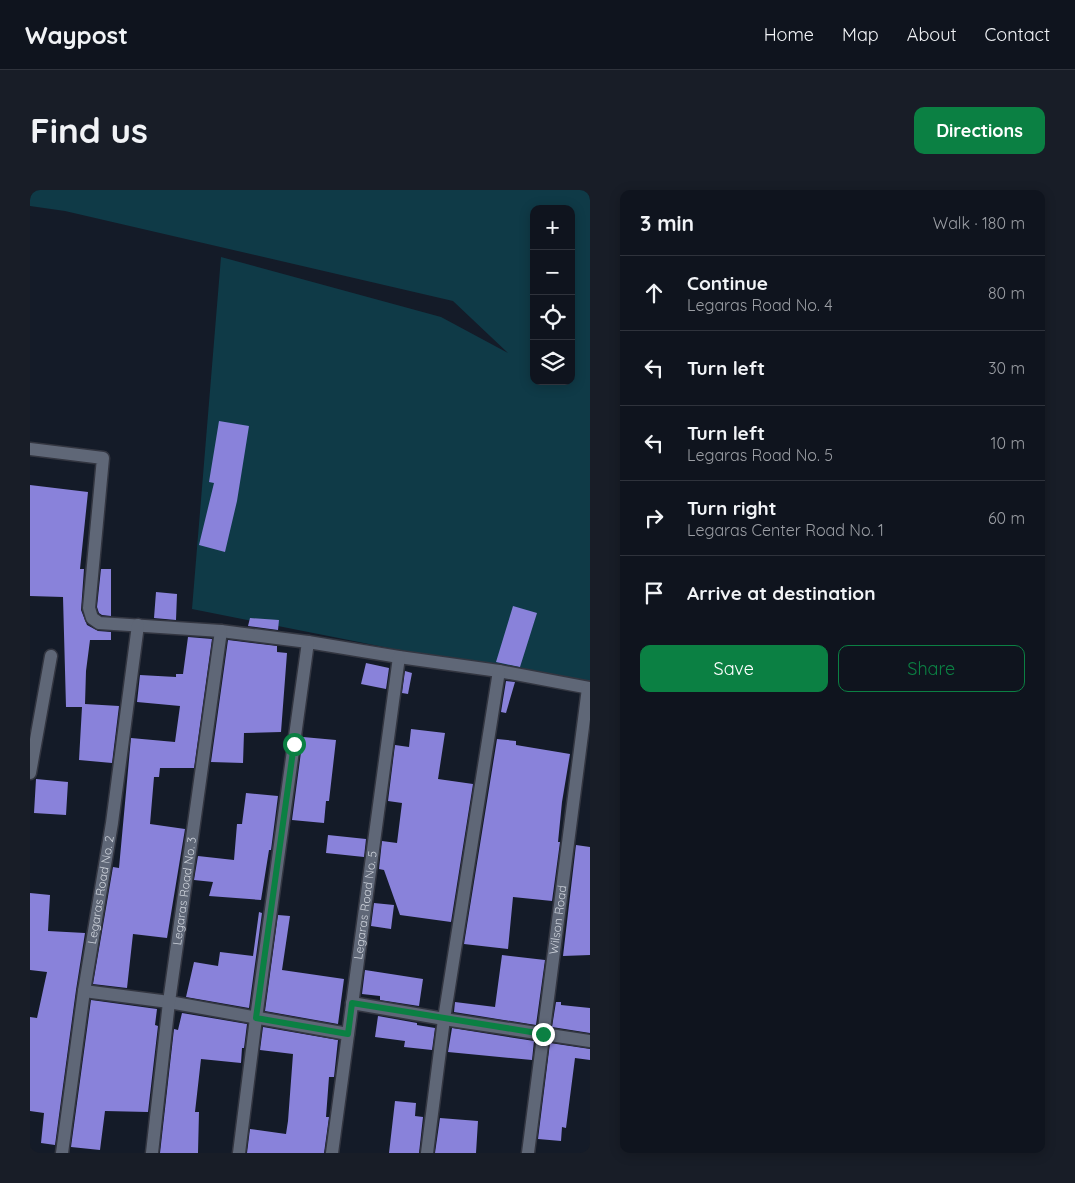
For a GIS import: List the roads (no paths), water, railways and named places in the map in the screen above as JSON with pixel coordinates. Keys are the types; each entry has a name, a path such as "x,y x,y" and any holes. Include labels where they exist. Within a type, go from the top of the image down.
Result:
{"street":[{"path":"30,449 103,458 89,608 92,618 99,622 222,631 308,642 499,671 589,688"},
{"name":"Legaras Road No. 2","path":"62,1153 84,991 112,823 138,625"},
{"name":"Legaras Road No. 3","path":"152,1153 169,1002 222,631"},
{"path":"239,1153 308,642"},
{"path":"30,773 51,656"},
{"name":"Legaras Road No. 5","path":"332,1153 399,657"},
{"path":"428,1153 444,1019 499,671"},
{"name":"Wilson Road","path":"528,1153 589,688"},
{"path":"84,991 169,1002 348,1034"},
{"path":"352,1003 590,1041"}],"water":[{"path":"30,190 590,190 590,688 192,609 221,257 441,317 508,353 453,301 65,211 30,206"}]}
